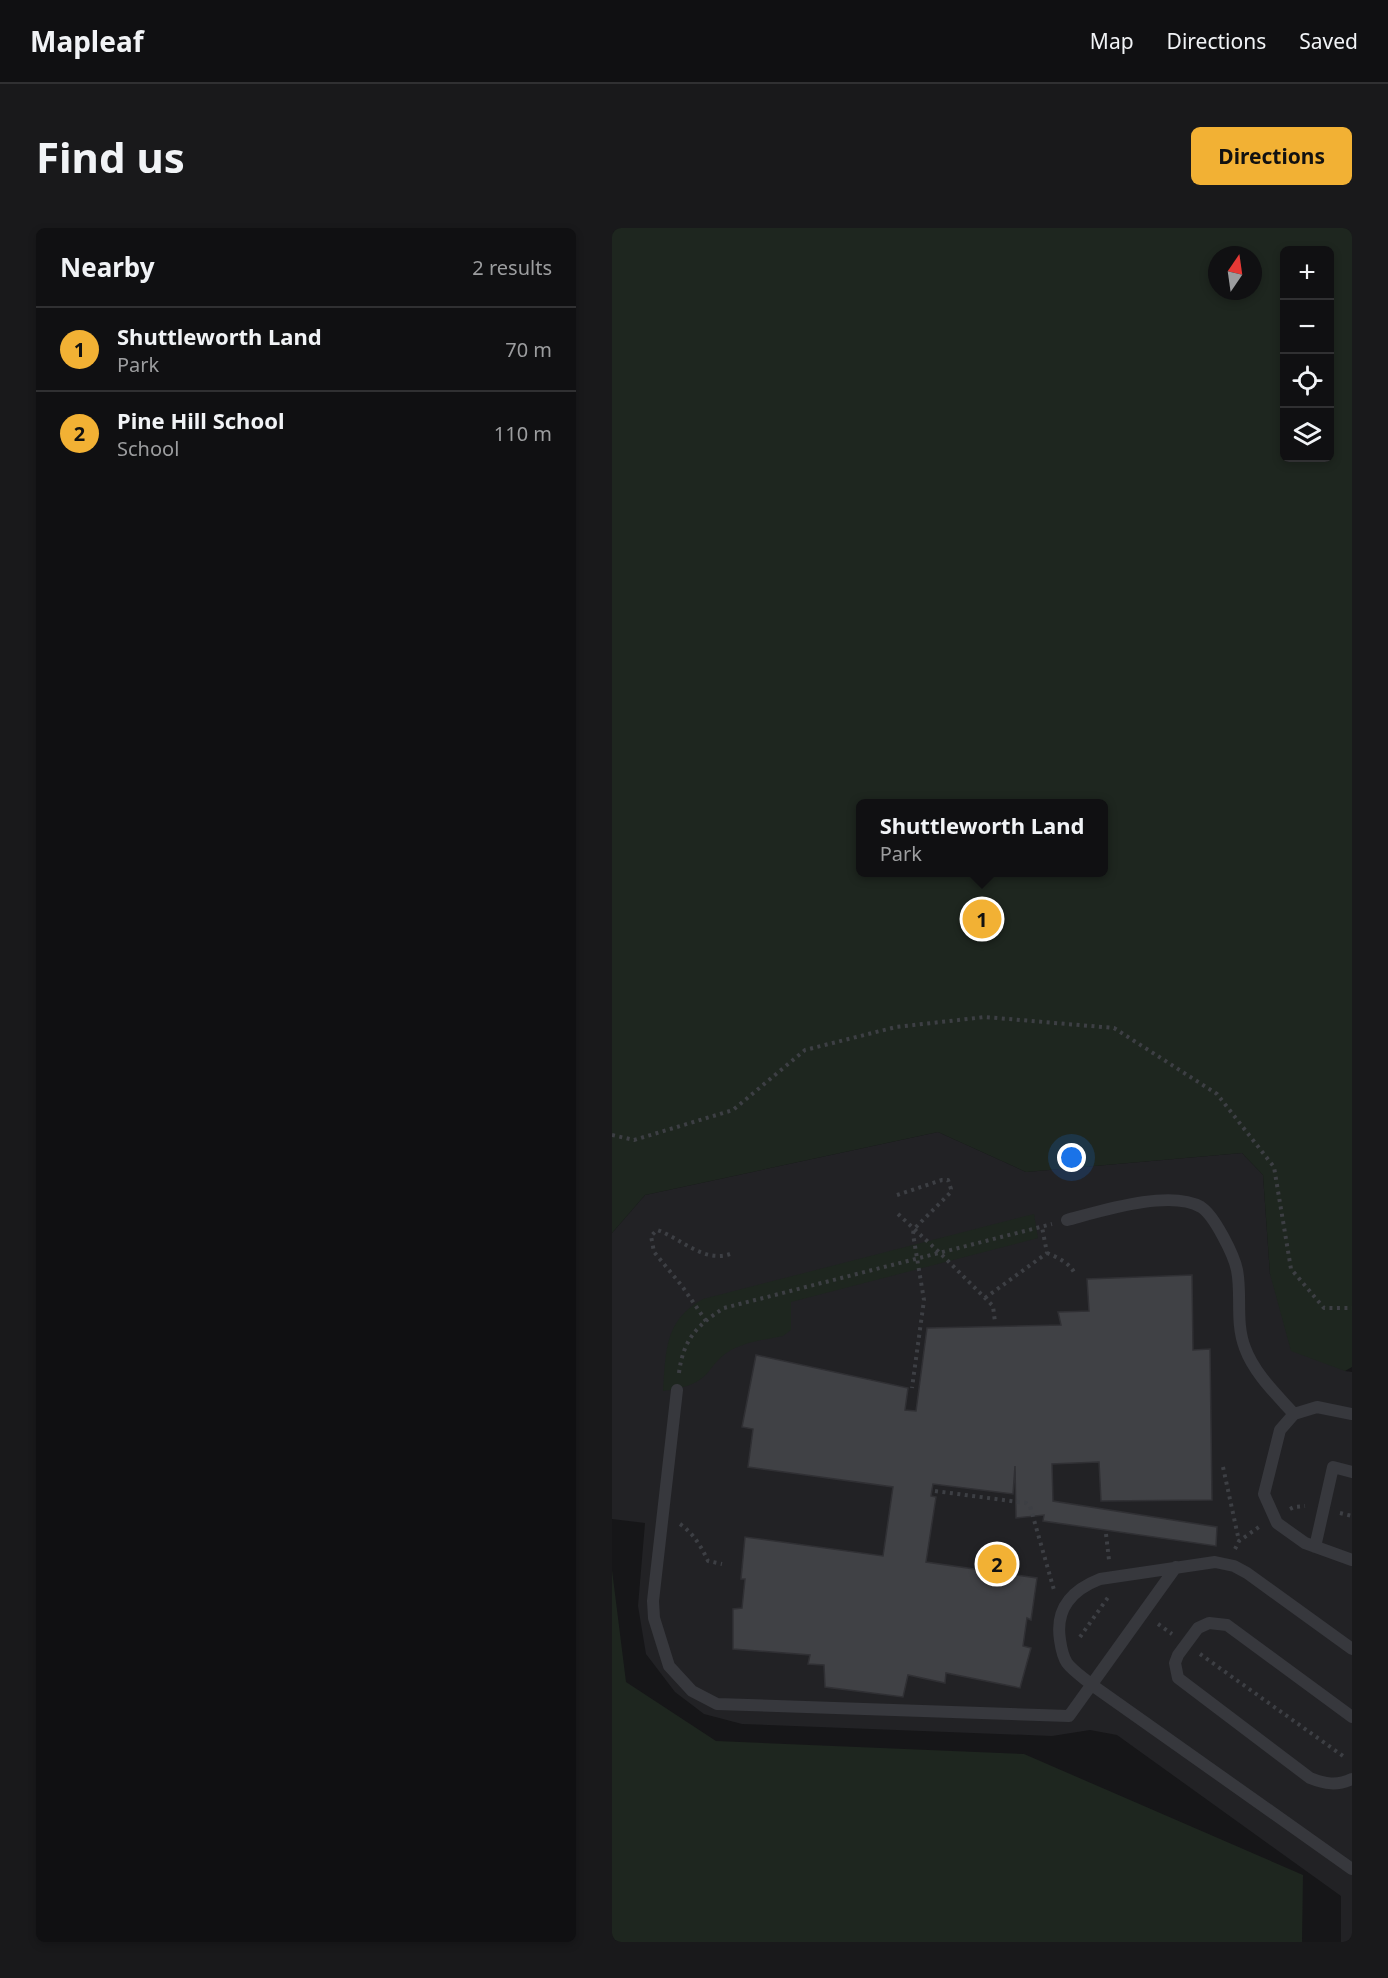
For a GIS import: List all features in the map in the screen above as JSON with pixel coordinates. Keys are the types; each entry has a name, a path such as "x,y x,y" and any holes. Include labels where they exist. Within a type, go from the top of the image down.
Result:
{"lane":[{"path":"1067,1220 1127,1205 1178,1200 1203,1208 1222,1234 1237,1270 1238,1314 1245,1347 1260,1375 1294,1414"},
{"path":"677,1390 653,1601 654,1618 669,1666 692,1691 717,1704 1069,1716 1176,1567"},
{"path":"1352,1414 1317,1407 1294,1414 1280,1430 1264,1494 1277,1523 1305,1543 1352,1560"},
{"path":"1315,1547 1333,1467 1352,1472"},
{"path":"1352,1649 1234,1566 1215,1562 1100,1579 1084,1585 1070,1597 1062,1611 1058,1630 1060,1645 1067,1663 1092,1685 1352,1869"},
{"path":"1352,1717 1227,1625 1209,1623 1198,1628 1178,1655 1175,1663 1178,1678 1310,1778 1332,1785 1352,1779"}],"path":[{"path":"612,1135 634,1140 733,1110 805,1050 896,1027 985,1017 1114,1028 1217,1094 1274,1167 1292,1269 1324,1308 1352,1308"},
{"path":"897,1195 942,1180 948,1180 951,1189 950,1193 914,1229 912,1239 924,1306 912,1388"},
{"path":"898,1214 993,1306 995,1322"},
{"path":"677,1390 681,1358 696,1329 724,1308 1067,1220"},
{"path":"1042,1227 1047,1253"},
{"path":"706,1321 682,1286 654,1252 651,1236 657,1230 693,1250 717,1256 730,1254"},
{"path":"1047,1253 1056,1256 1073,1269 1075,1275"},
{"path":"985,1298 1047,1253"},
{"path":"1223,1467 1239,1541"},
{"path":"935,1491 1026,1503 1030,1506 1054,1590"},
{"path":"1288,1510 1301,1505 1314,1507"},
{"path":"1337,1512 1352,1516"},
{"path":"662,1518 675,1521 690,1531 708,1561 722,1564"},
{"path":"1234,1552 1239,1541 1259,1527"},
{"path":"1106,1534 1110,1561"},
{"path":"1080,1637 1113,1591"},
{"path":"1153,1620 1177,1638"},
{"path":"1200,1654 1343,1756"}],"shaded area":[{"path":"612,228 1352,228 1352,1367 1345,1371 1291,1351 1270,1274 1263,1175 1242,1153 1026,1172 938,1132 645,1195 612,1233"},
{"path":"938,1132 1026,1172 1242,1153 1263,1175 1270,1274 1345,1371 1352,1372 1352,1942 1341,1942 1341,1896 1117,1735 1090,1730 1052,1736 742,1724 704,1714 675,1692 646,1654 638,1606 645,1523 612,1519 612,1233 645,1195"},
{"path":"1034,1214 1038,1238 791,1302 791,1330 783,1336 738,1347 716,1362 700,1380 663,1391 667,1350 674,1327 690,1307 703,1299"},
{"path":"612,1570 626,1682 716,1741 1024,1754 1303,1875 1302,1942 612,1942"}],"building":[{"path":"1192,1275 1193,1350 1210,1349 1212,1500 1101,1501 1099,1462 1052,1464 1053,1501 1217,1527 1216,1546 1043,1521 1044,1515 1016,1518 1015,1466 1013,1494 933,1484 931,1496 936,1497 926,1562 1037,1578 1031,1620 1027,1618 1023,1646 1031,1648 1020,1688 946,1673 945,1683 908,1675 903,1697 825,1687 824,1665 808,1664 810,1655 733,1649 733,1609 742,1608 745,1579 741,1579 745,1537 883,1556 893,1487 748,1467 753,1429 742,1427 756,1355 908,1388 905,1410 916,1411 927,1328 1061,1325 1058,1312 1089,1311 1087,1279"}],"place":[{"name":"Shuttleworth Land","path":"982,919"},
{"name":"Pine Hill School","path":"997,1564"}]}
